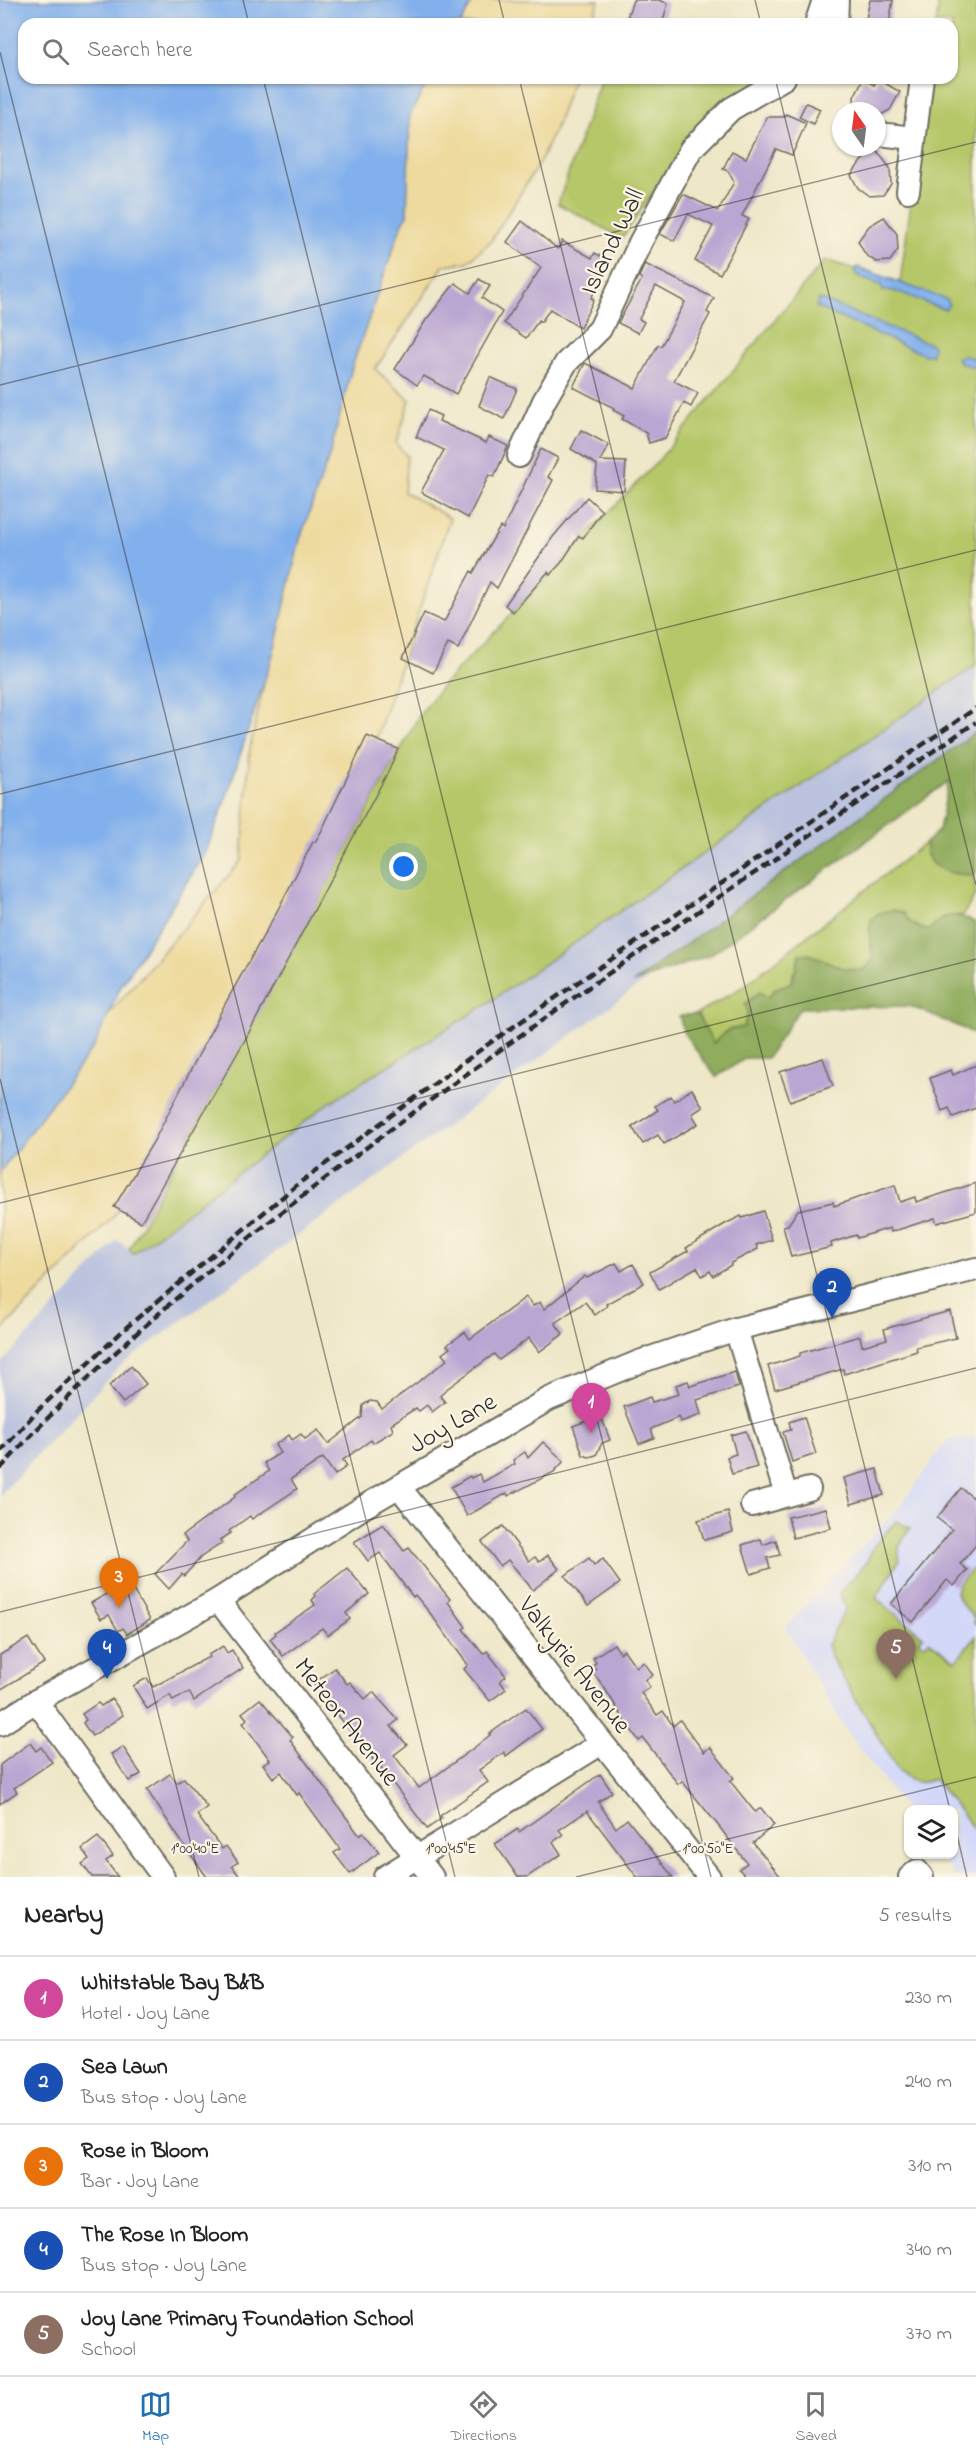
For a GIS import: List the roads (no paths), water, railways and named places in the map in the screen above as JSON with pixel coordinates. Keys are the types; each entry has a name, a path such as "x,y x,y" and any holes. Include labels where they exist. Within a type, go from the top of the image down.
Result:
{"street":[{"path":"818,18 824,0"},
{"path":"836,18 837,0"},
{"name":"Island Wall","path":"519,456 544,401 566,363 600,329 646,230 692,149 706,132 731,109 774,84"},
{"path":"908,191 921,84"},
{"path":"886,135 914,138"},
{"name":"Joy Lane","path":"0,1724 36,1701 218,1600 399,1487 549,1399 639,1362 736,1329 976,1269"},
{"path":"736,1329 786,1496"},
{"name":"Valkyrie Avenue","path":"399,1487 709,1877"},
{"path":"752,1505 809,1489"},
{"name":"Meteor Avenue","path":"218,1600 432,1877"},
{"path":"36,1701 163,1877"},
{"path":"385,1877 602,1743"},
{"path":"910,1877 917,1871 922,1877"}],"water":[{"path":"0,0 474,0 464,18 18,18 18,84 427,84 410,115 407,215 352,367 331,451 300,539 274,651 206,852 121,986 95,1045 0,1172"},
{"path":"857,267 948,300 949,304 946,309 930,305 906,294 883,291 881,285 854,273"},
{"path":"819,299 933,345 932,354 925,355 816,307"},
{"path":"963,355 976,359 976,368 961,363 957,358"}],"railway":[{"path":"0,1452 37,1411 128,1326 298,1184 487,1045 976,708"},
{"path":"0,1469 47,1419 147,1324 199,1279 307,1193 417,1110 555,1011 976,722"}],"place":[{"name":"Sea Lawn","path":"832,1318"},
{"name":"Whitstable Bay B&B","path":"591,1433"},
{"name":"Rose in Bloom","path":"119,1608"},
{"name":"The Rose In Bloom","path":"107,1679"},
{"name":"Joy Lane Primary Foundation School","path":"896,1679"}]}
